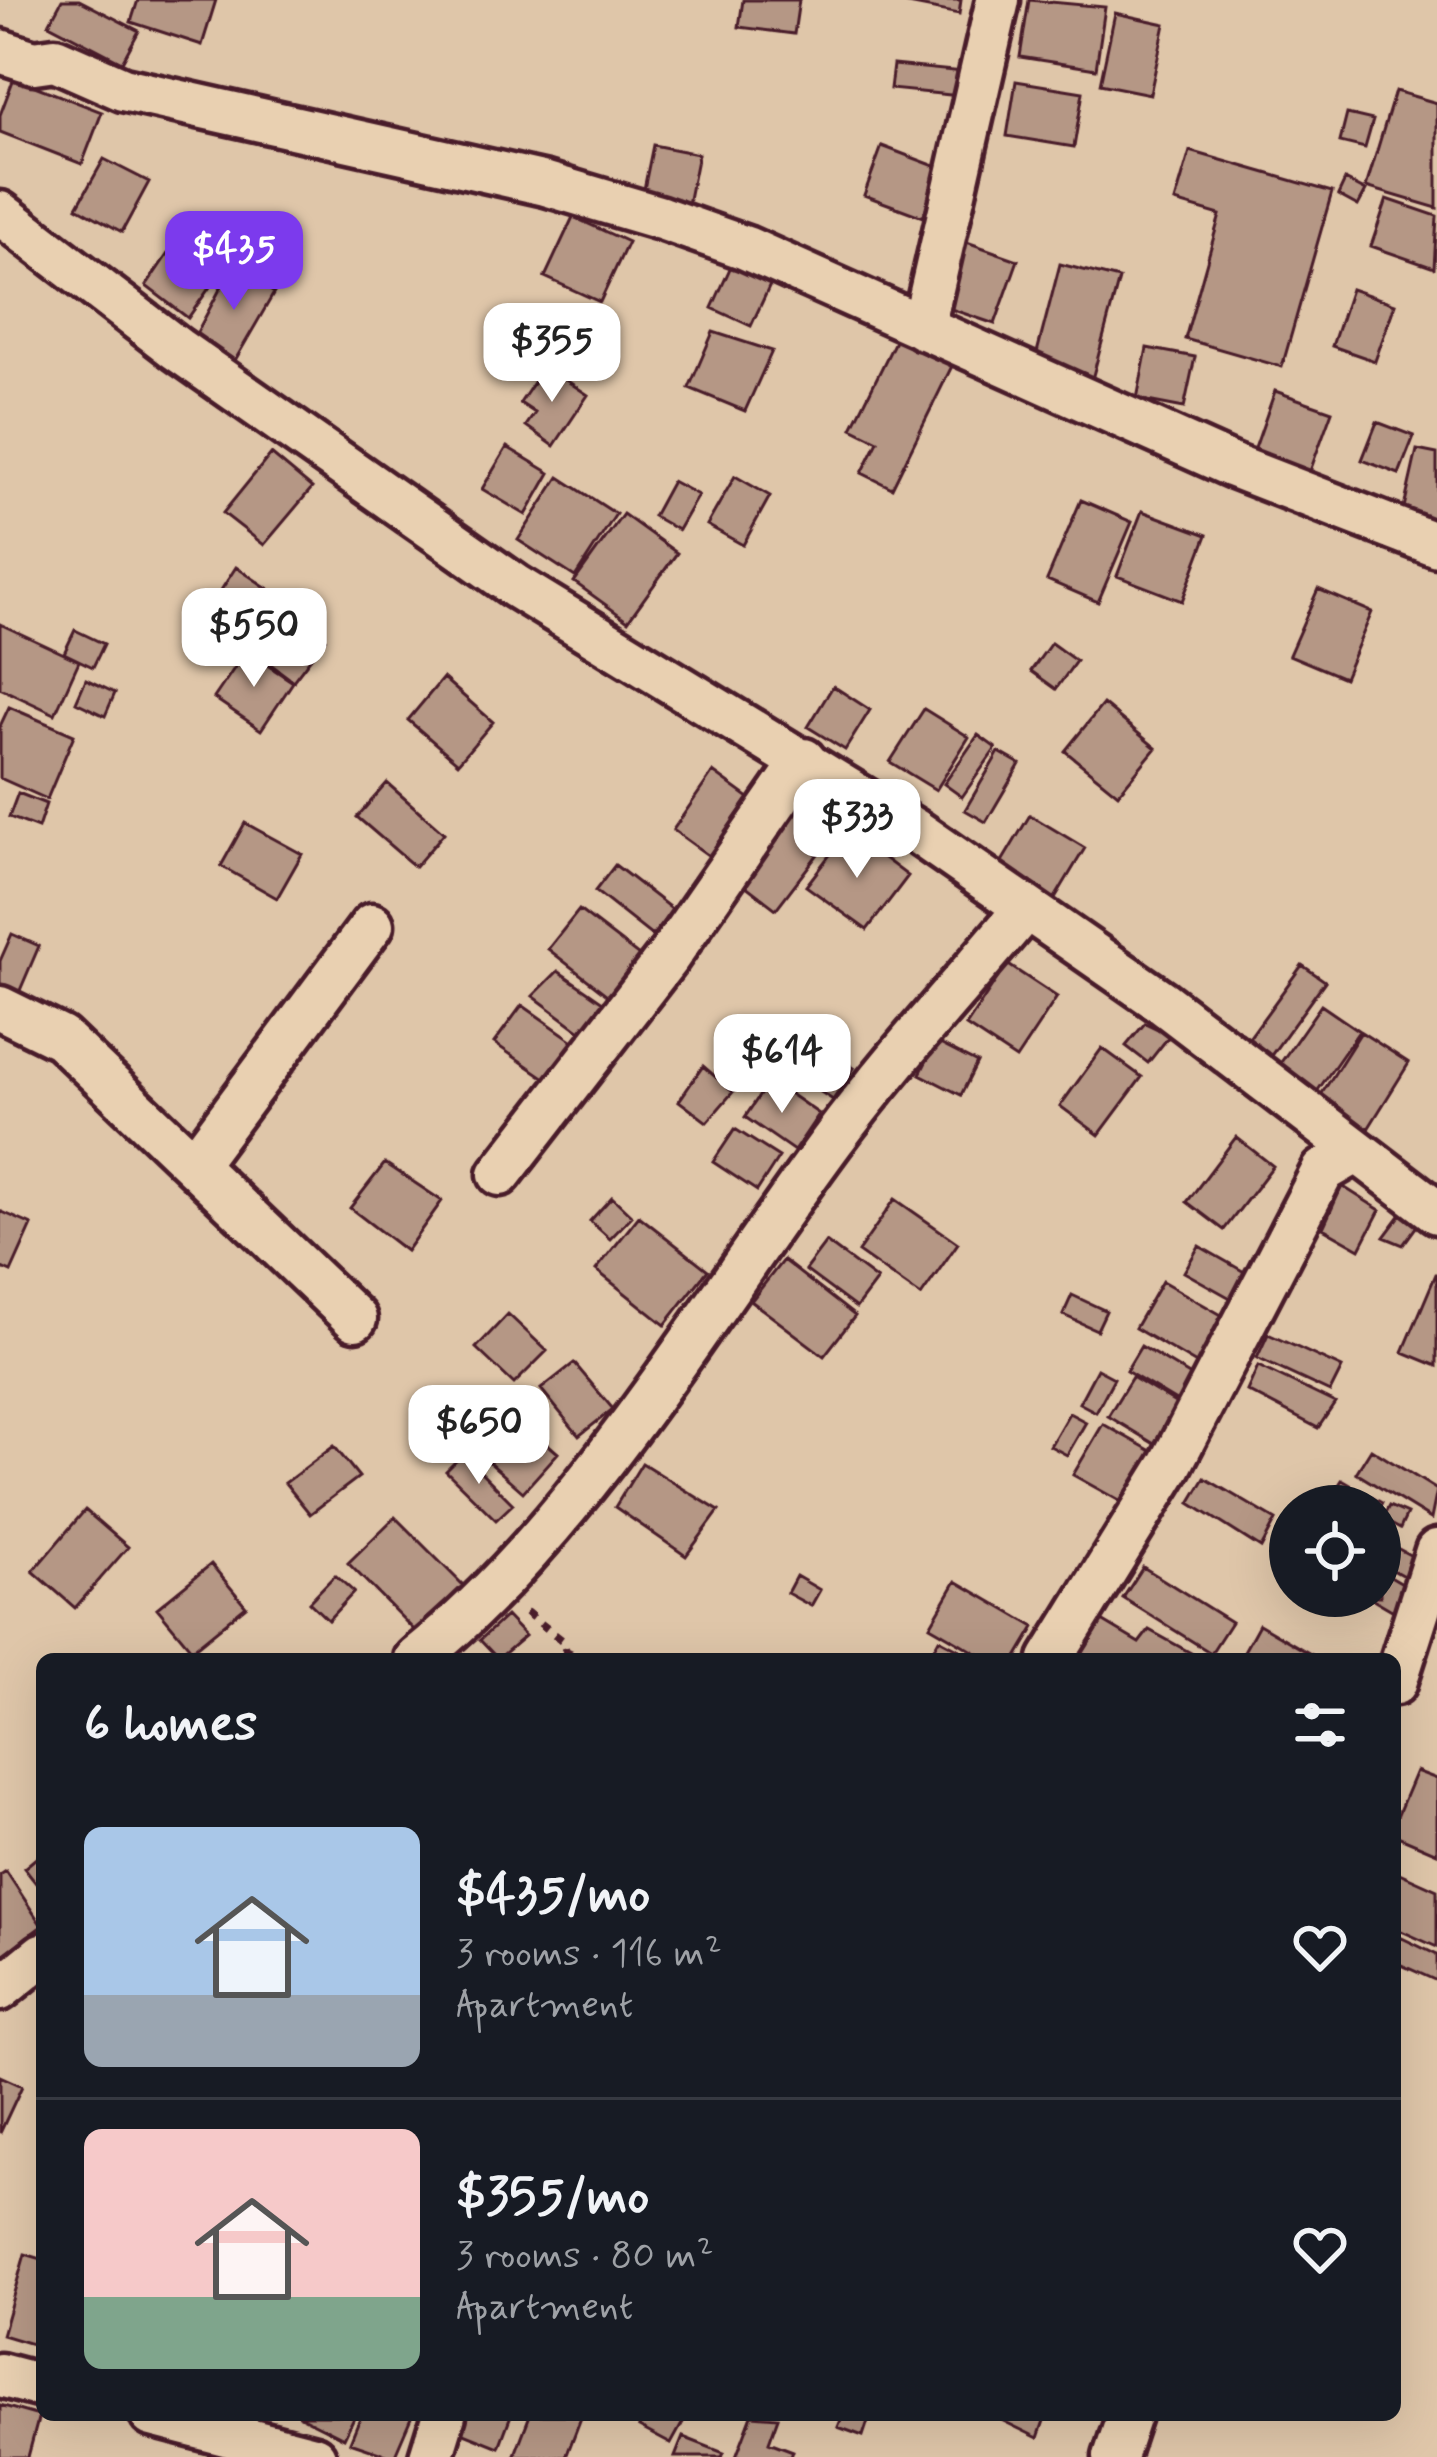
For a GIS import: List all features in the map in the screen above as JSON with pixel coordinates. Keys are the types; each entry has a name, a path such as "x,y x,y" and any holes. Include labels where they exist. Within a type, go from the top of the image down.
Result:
{"street":[{"path":"923,328 998,0"},
{"path":"0,51 34,62 55,58 123,89 546,184 746,248 1233,466 1437,545"},
{"path":"0,212 177,349 515,586 804,760 1162,1002 1437,1212"},
{"path":"500,1174 668,957 804,760"},
{"path":"423,1653 495,1589 683,1351 835,1137 1025,909"},
{"path":"194,1165 372,925"},
{"path":"0,1008 62,1038 355,1319"},
{"path":"1055,1653 1170,1466 1323,1171 1354,1153"},
{"path":"1401,1664 1437,1551"},
{"path":"0,1989 36,1960"},
{"path":"0,2375 36,2384"},
{"path":"175,2421 314,2457"},
{"path":"431,2457 442,2421"},
{"path":"1115,2457 1128,2421"}],"path":[{"path":"495,1589 563,1640 570,1653"}],"building":[{"path":"62,0 79,0 139,31 122,62 49,24"},
{"path":"138,0 216,0 202,45 131,22"},
{"path":"743,0 799,0 794,34 739,27"},
{"path":"888,0 961,0 959,14"},
{"path":"1029,0 1105,7 1096,69 1020,57"},
{"path":"1115,13 1165,24 1150,94 1100,84"},
{"path":"893,65 964,72 961,96 890,89"},
{"path":"14,78 102,112 82,164 0,132 0,115"},
{"path":"1016,81 1083,92 1074,147 1007,136"},
{"path":"1395,91 1437,103 1437,208 1366,187"},
{"path":"1347,114 1373,120 1365,148 1340,142"},
{"path":"653,145 698,154 686,214 641,204"},
{"path":"882,146 940,168 923,217 864,195"},
{"path":"1190,151 1332,192 1282,367 1185,339 1220,215 1175,202"},
{"path":"104,159 149,182 122,232 77,207"},
{"path":"1345,180 1366,191 1358,206 1338,195"},
{"path":"1387,199 1437,216 1434,268 1371,246"},
{"path":"573,217 628,242 600,302 545,277"},
{"path":"188,224 231,257 188,318 146,286"},
{"path":"961,240 1018,260 995,324 939,305"},
{"path":"234,263 274,293 234,362 195,336"},
{"path":"732,264 771,283 751,326 712,308"},
{"path":"1060,264 1119,279 1091,383 1033,368"},
{"path":"1351,289 1395,304 1375,361 1332,346"},
{"path":"713,332 772,351 745,411 689,388"},
{"path":"897,337 953,364 892,488 862,473 878,441 852,428"},
{"path":"1147,348 1195,357 1184,408 1137,399"},
{"path":"545,366 588,395 554,446 526,426 535,413 520,403"},
{"path":"1275,391 1332,411 1309,474 1253,454"},
{"path":"1377,422 1414,436 1399,474 1362,460"},
{"path":"507,447 550,473 526,515 482,489"},
{"path":"1417,450 1437,454 1437,520 1403,512"},
{"path":"271,454 312,488 264,545 223,513"},
{"path":"735,476 770,496 743,545 707,525"},
{"path":"559,477 616,514 575,577 518,540"},
{"path":"672,481 698,495 678,530 653,516"},
{"path":"1081,500 1132,522 1098,602 1047,580"},
{"path":"1142,511 1207,535 1182,601 1117,576"},
{"path":"623,514 677,553 628,621 574,582"},
{"path":"236,567 276,594 254,628 214,601"},
{"path":"1318,589 1372,612 1344,678 1289,655"},
{"path":"285,609 325,639 293,681 253,651"},
{"path":"0,624 79,661 55,714 0,688"},
{"path":"75,630 104,644 93,667 64,653"},
{"path":"1051,643 1076,661 1056,689 1031,671"},
{"path":"246,651 293,682 261,730 214,698"},
{"path":"443,678 493,722 458,763 408,720"},
{"path":"86,679 115,693 105,716 76,702"},
{"path":"833,686 870,710 845,750 808,727"},
{"path":"1103,704 1156,748 1118,794 1065,751"},
{"path":"9,707 74,735 47,799 0,778 0,726"},
{"path":"924,709 969,737 936,790 890,762"},
{"path":"978,735 996,748 962,797 944,784"},
{"path":"999,752 1020,764 986,822 965,810"},
{"path":"713,772 749,798 709,856 673,830"},
{"path":"387,783 444,833 415,867 357,817"},
{"path":"18,793 46,804 38,828 9,817"},
{"path":"791,800 834,833 776,909 733,876"},
{"path":"1030,815 1085,848 1052,903 997,870"},
{"path":"245,823 302,854 277,898 221,866"},
{"path":"848,831 908,876 867,930 806,886"},
{"path":"615,865 673,910 652,936 595,891"},
{"path":"579,910 647,962 616,1002 548,949"},
{"path":"12,934 39,946 18,995 0,987 0,961"},
{"path":"1007,964 1057,997 1016,1059 966,1026"},
{"path":"1302,965 1325,981 1270,1057 1247,1041"},
{"path":"558,971 610,1007 592,1040 533,996"},
{"path":"522,1005 582,1047 555,1085 494,1043"},
{"path":"1321,1005 1359,1031 1316,1093 1277,1068"},
{"path":"1145,1023 1170,1035 1148,1063 1126,1046"},
{"path":"1361,1032 1409,1063 1368,1129 1319,1098"},
{"path":"800,1033 854,1068 833,1100 779,1065"},
{"path":"936,1042 977,1063 961,1095 920,1074"},
{"path":"1102,1048 1142,1077 1099,1135 1060,1106"},
{"path":"703,1066 733,1092 707,1122 679,1101"},
{"path":"770,1080 819,1114 794,1151 745,1117"},
{"path":"735,1129 779,1157 757,1191 713,1162"},
{"path":"1236,1137 1273,1166 1224,1230 1187,1202"},
{"path":"385,1163 442,1201 406,1251 350,1208"},
{"path":"1342,1186 1380,1210 1360,1249 1323,1228"},
{"path":"612,1197 632,1216 610,1239 590,1221"},
{"path":"895,1199 958,1243 921,1296 858,1252"},
{"path":"0,1211 32,1225 11,1272 0,1267"},
{"path":"1402,1213 1419,1223 1403,1245 1384,1237"},
{"path":"639,1216 708,1270 665,1325 596,1270"},
{"path":"826,1242 877,1280 856,1308 805,1270"},
{"path":"1199,1246 1248,1274 1234,1300 1184,1272"},
{"path":"783,1260 855,1316 824,1356 751,1301"},
{"path":"1437,1274 1437,1366 1403,1352"},
{"path":"1162,1281 1225,1317 1198,1365 1135,1328"},
{"path":"1072,1295 1106,1311 1097,1330 1063,1315"},
{"path":"508,1314 547,1351 514,1384 476,1348"},
{"path":"1268,1334 1342,1368 1330,1392 1257,1358"},
{"path":"1141,1346 1196,1379 1181,1404 1126,1371"},
{"path":"574,1363 613,1409 579,1436 541,1389"},
{"path":"1258,1366 1335,1403 1318,1428 1247,1391"},
{"path":"1097,1369 1114,1378 1096,1412 1079,1403"},
{"path":"1132,1377 1185,1409 1161,1448 1108,1416"},
{"path":"496,1399 558,1453 523,1492 462,1438"},
{"path":"1069,1413 1086,1422 1067,1455 1050,1446"},
{"path":"1103,1424 1162,1457 1134,1509 1073,1475"},
{"path":"334,1446 359,1477 310,1514 285,1483"},
{"path":"1371,1449 1437,1490 1431,1519 1401,1501 1401,1485 1376,1485 1356,1473"},
{"path":"463,1454 513,1504 496,1520 446,1471"},
{"path":"642,1463 719,1511 686,1556 615,1507"},
{"path":"1205,1478 1269,1516 1269,1533 1261,1548 1190,1503"},
{"path":"85,1510 128,1547 75,1608 33,1571"},
{"path":"395,1517 469,1591 422,1638 348,1563"},
{"path":"1401,1550 1421,1561 1411,1580 1401,1575"},
{"path":"211,1564 246,1606 192,1650 157,1608"},
{"path":"1143,1567 1231,1622 1211,1653 1123,1598"},
{"path":"335,1575 354,1592 328,1620 309,1602"},
{"path":"796,1576 820,1590 811,1606 787,1593"},
{"path":"956,1581 1035,1627 1020,1653 977,1653 930,1626"},
{"path":"1401,1582 1416,1591 1401,1615"},
{"path":"1092,1615 1139,1643 1149,1630 1191,1653 1070,1653"},
{"path":"506,1616 525,1636 505,1653 492,1653 480,1640"},
{"path":"1259,1624 1309,1653 1243,1653"},
{"path":"939,1639 966,1653 931,1653"},
{"path":"1416,1771 1437,1779 1437,1853 1401,1838 1401,1807"},
{"path":"36,1858 36,1883 24,1868"},
{"path":"6,1871 36,1917 36,1930 0,1957 0,1875"},
{"path":"1401,1874 1437,1890 1437,1947 1401,1931"},
{"path":"1401,1937 1437,1955 1437,1981 1401,1965"},
{"path":"0,2076 22,2086 0,2133"},
{"path":"25,2254 36,2257 36,2345 2,2335"},
{"path":"0,2405 36,2415 28,2457 0,2457"},
{"path":"310,2421 352,2421 344,2438"},
{"path":"359,2421 409,2421 394,2457 350,2442"},
{"path":"463,2421 509,2421 499,2447 459,2431"},
{"path":"528,2421 580,2421 566,2457 514,2457"},
{"path":"642,2421 684,2421 671,2444 639,2427"},
{"path":"750,2421 777,2421 769,2442 793,2451 791,2457 736,2457"},
{"path":"840,2421 868,2421 863,2436 838,2427"},
{"path":"1003,2421 1044,2421 1038,2438"},
{"path":"683,2437 724,2453 722,2457 675,2457"}]}
